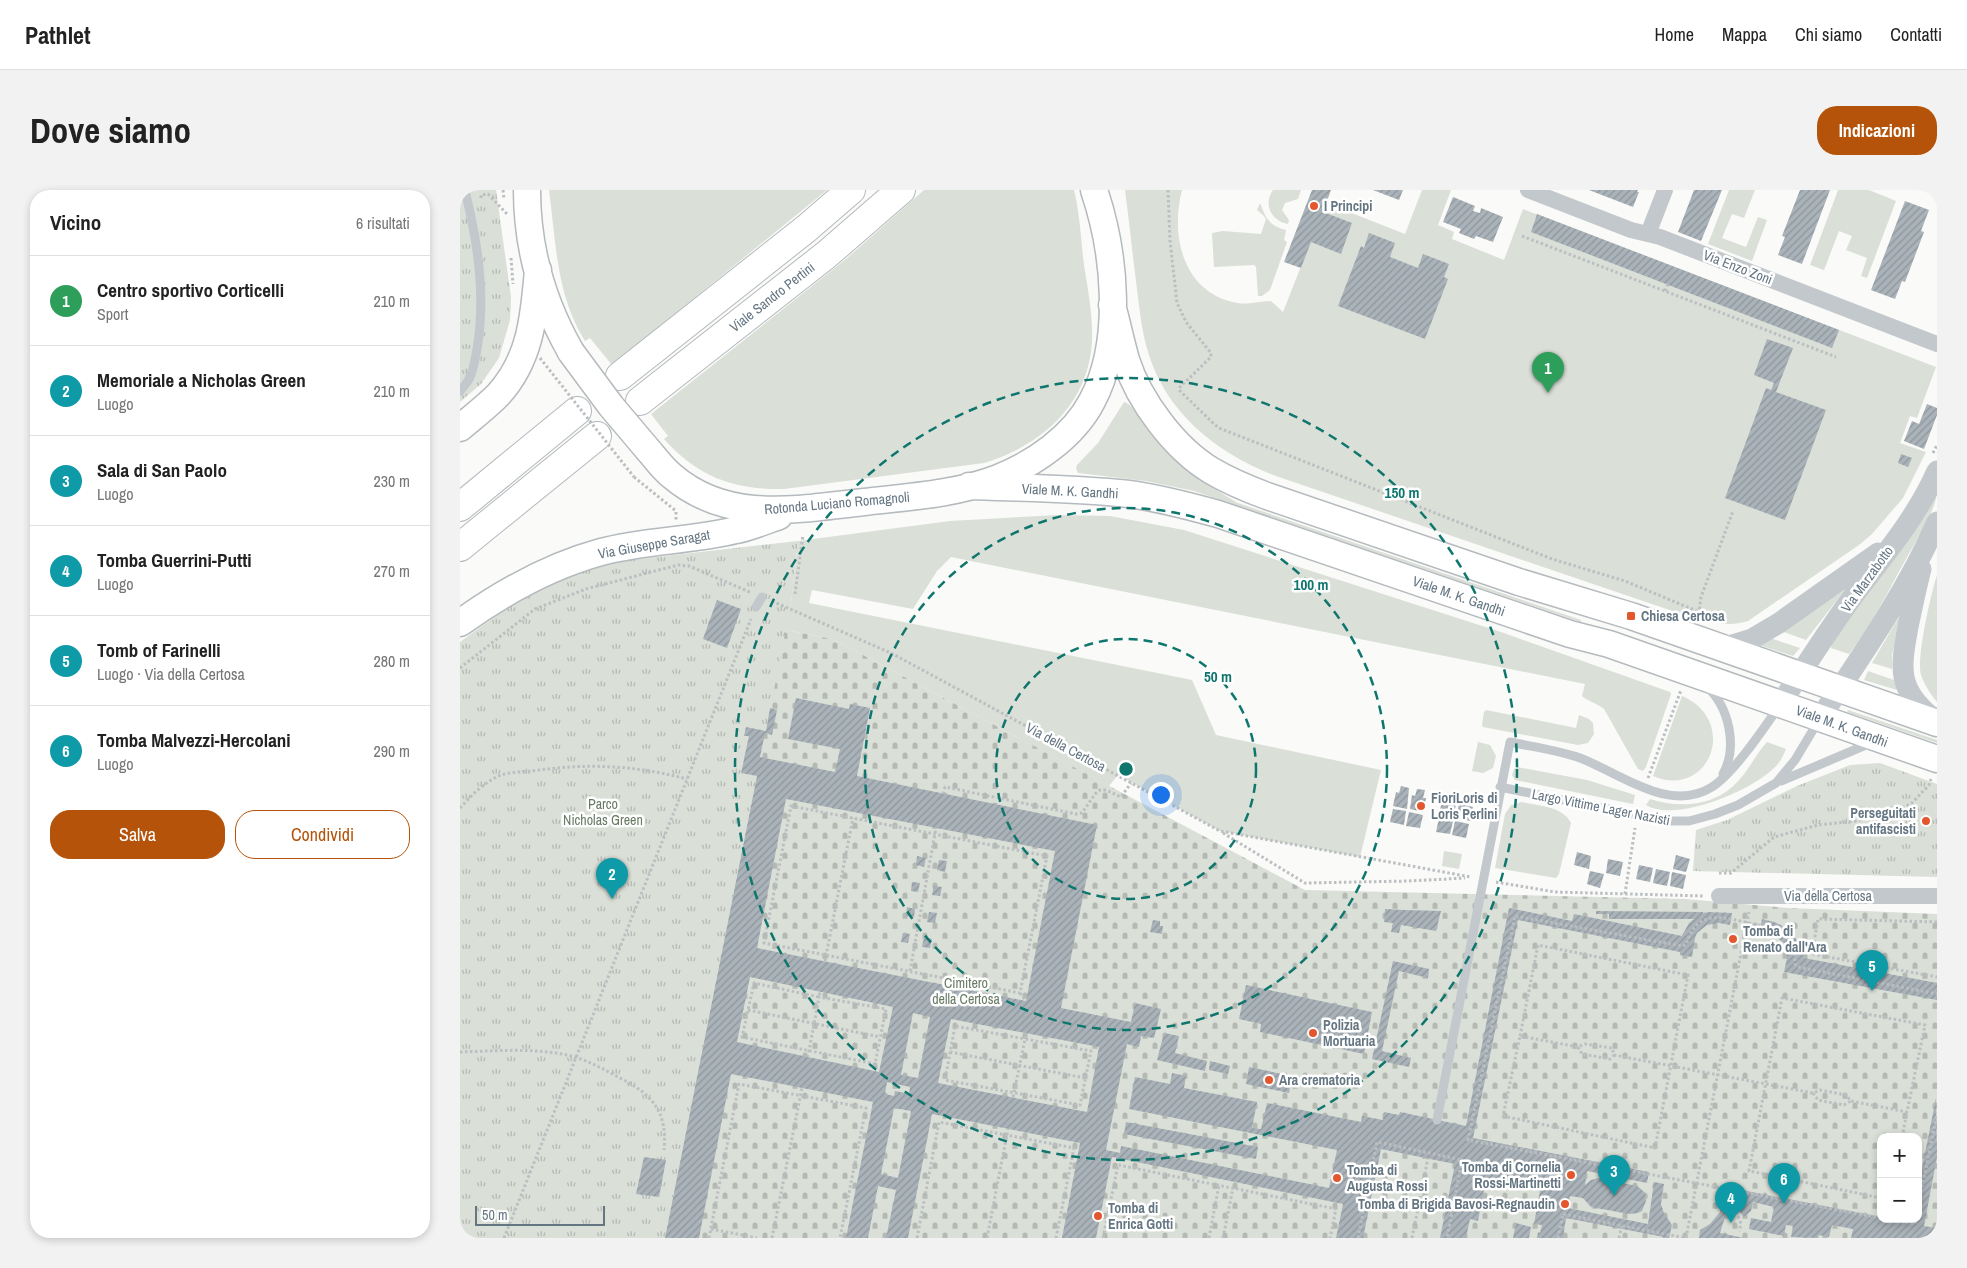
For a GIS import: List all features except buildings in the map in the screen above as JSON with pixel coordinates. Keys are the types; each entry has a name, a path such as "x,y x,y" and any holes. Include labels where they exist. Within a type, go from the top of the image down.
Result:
{"highway":[{"path":"620,376 807,228 851,190"},
{"name":"Viale Sandro Pertini","path":"640,401 826,254 901,190"},
{"path":"460,507 577,411"},
{"path":"460,546 597,436"}],"main road":[{"name":"Rotonda Luciano Romagnoli","path":"521,191 538,270 551,312 571,352 611,406 671,476 690,489 716,501 740,508 765,511 905,497 969,486 997,478 1027,464 1055,445 1083,415 1098,390 1106,364 1111,336 1112,304 1109,253 1102,216 1094,190"},
{"path":"1102,190 1102,216"},
{"path":"460,428 498,394 516,370 532,330 538,270"},
{"name":"Viale M. K. Gandhi","path":"1112,304 1127,362 1147,404 1182,446 1210,470 1267,496 1519,582 1589,602 1719,645 1792,688 1830,703 1937,722"},
{"name":"Viale M. K. Gandhi","path":"969,486 1130,494 1218,514 1570,634 1609,644 1684,681 1792,688 1830,703 1880,740 1935,768"},
{"name":"Via Giuseppe Saragat","path":"460,623 508,591 569,563 602,552 654,541 736,530 801,508"}],"street":[{"path":"1648,234 1665,190"},
{"name":"Via Enzo Zoni","path":"1533,192 1937,344"},
{"name":"Via Marzabotto","path":"1792,688 1853,596 1922,503 1937,471"},
{"path":"1830,703 1888,615 1933,531"},
{"path":"1933,531 1904,648 1902,673 1914,701 1937,722"},
{"path":"1719,645 1729,646 1740,643 1765,632 1894,542"},
{"name":"Via della Certosa","path":"1719,896 1937,896"}],"lane":[{"path":"460,392 470,379 474,366 480,333 481,296 477,249 465,191"},
{"path":"756,607 762,597"},
{"path":"1684,681 1717,697 1727,721 1730,755 1719,781"},
{"path":"1437,1120 1485,880 1500,787 1510,742 1579,758 1645,788 1668,795 1696,794 1712,787 1739,760 1792,688"},
{"name":"Largo Vittime Lager Nazisti","path":"1500,787 1667,821 1689,821 1738,805 1776,783 1796,760 1830,703"},
{"path":"1776,783 1880,740"}],"path":[{"path":"1168,190 1170,241 1178,303 1186,322 1211,353 1211,357 1179,390 1219,428 1552,559 1625,581 1699,612"},
{"path":"506,214 521,191"},
{"path":"488,194 506,214 508,224"},
{"path":"1522,236 1836,357"},
{"path":"510,252 514,290"},
{"path":"1665,291 1668,284"},
{"path":"460,668 535,609 586,589 678,565 676,511 634,477 540,358"},
{"path":"1697,624 1701,597 1733,511"},
{"path":"795,594 802,535"},
{"name":"Via della Certosa","path":"678,565 689,566 891,652 1220,831 1305,883 1409,881 1471,877 1220,831"},
{"path":"504,1238 756,607"},
{"path":"1648,776 1684,681"},
{"path":"460,808 479,788 502,775 549,768 606,765 665,773 687,779"},
{"path":"1719,873 1730,873 1774,837 1818,825 1856,821 1886,814 1911,804 1929,785 1935,768"},
{"path":"943,794 945,787 1076,814 1082,813 1100,790 1106,790 1121,797 1131,782"},
{"path":"1020,993 1047,856 791,806 764,943 1020,993 1026,1000"},
{"path":"825,961 853,818"},
{"path":"1625,894 1636,822"},
{"path":"910,971 936,828"},
{"path":"1485,880 1555,892 1719,896"},
{"path":"1558,1238 1563,1214 1685,1238 1748,922 1749,909"},
{"path":"1877,1217 1468,1140 1515,916 1682,946 1686,945 1692,930 1703,920 1717,918 1748,922 1770,927 1784,934 1792,945 1795,964 1798,967 1937,994"},
{"path":"1937,922 1818,919 1812,954 1937,977"},
{"path":"1538,945 1688,975 1670,1065 1655,1148 1503,1116 1538,945"},
{"path":"754,983 819,997 886,1010 875,1064 742,1037 754,983"},
{"path":"807,1057 820,992"},
{"path":"1877,1197 1749,1171 1782,998 1925,1025 1903,1133"},
{"path":"748,1010 880,1037"},
{"path":"955,1026 1025,1039 1091,1051 1080,1105 945,1080 955,1026"},
{"path":"1013,1097 1026,1033"},
{"path":"1520,1036 1578,1047 1584,1044 1612,1048 1614,1055"},
{"path":"1578,1047 1582,1054 1610,1059 1614,1055"},
{"path":"460,1052 532,1051 576,1058 596,1065 639,1088 650,1097 664,1125 664,1150"},
{"path":"950,1052 1085,1078"},
{"path":"1614,1055 1813,1093 1820,1090 1846,1095 1851,1100 1908,1112"},
{"path":"709,1238 740,1084 866,1108 840,1238"},
{"path":"772,1238 802,1088"},
{"path":"1813,1093 1818,1100 1844,1105 1851,1100"},
{"path":"1922,1187 1937,1114"},
{"path":"917,1238 939,1122 1074,1148 1056,1238"},
{"path":"987,1238 1008,1129"},
{"path":"1358,1238 1377,1142 1462,1160 1446,1238"},
{"path":"1412,1238 1428,1158"},
{"path":"1103,1238 1118,1165 1336,1209 1330,1238"},
{"path":"1209,1238 1219,1185"},
{"path":"1223,1238 1233,1188"},
{"path":"1739,1192 1736,1210 1741,1224 1739,1231"},
{"path":"1619,1238 1622,1225"},
{"path":"711,1228 757,1238"}],"green space":[{"path":"460,190 496,190 511,297 510,320 499,358 481,384 460,402"},
{"path":"549,190 827,190 612,365 590,338 585,341 568,305 559,268"},
{"path":"924,190 1074,190 1090,303 1092,341 1089,364 1082,384 1072,403 1058,419 1042,434 1024,446 984,463 784,489 749,487 718,479 690,463 677,452 664,439 668,436 651,414 846,259"},
{"path":"1125,190 1182,190 1178,226 1180,243 1185,260 1193,275 1204,288 1219,297 1237,303 1271,301 1283,312 1326,203 1405,234 1422,190 1451,190 1438,225 1454,232 1452,239 1504,260 1523,209 1936,367 1917,418 1910,416 1900,443 1926,452 1903,498 1872,534 1859,545 1748,621 1728,624 1697,617 1696,619 1273,475 1232,455 1213,442 1180,412 1167,394 1156,374 1148,352 1140,316"},
{"path":"1273,190 1301,190 1298,199 1285,203 1282,210 1289,220 1288,224 1277,219 1270,211 1269,201"},
{"path":"1729,190 1755,190 1744,218 1732,214 1722,238 1746,247 1758,217 1767,220 1752,261 1708,244"},
{"path":"1838,190 1869,190 1896,201 1867,278 1861,276 1867,258 1846,250 1852,236 1839,231 1824,270 1810,265"},
{"path":"1260,203 1268,220 1275,226 1286,230 1284,240 1287,242 1270,290 1262,296 1258,296 1256,267 1254,265 1214,267 1212,233 1223,231 1261,234 1266,219 1257,210"},
{"path":"1124,402 1128,403 1135,411 1153,437 1171,457 1203,481 1238,503 1581,620 1581,622 1194,491 1146,481 1078,473 1077,465 1098,443"},
{"path":"1937,490 1934,507 1925,525 1865,631 1849,654 1831,648 1833,641"},
{"path":"1058,515 1110,516 1184,530 1501,632 1670,692 1671,694 1646,767 1643,771 1638,769 1604,709 1582,696 1585,684 951,557 937,571 913,609 812,590 809,603 1192,680 1216,735 1381,770 1360,857 1220,831 1118,775 1109,786 833,639 785,630 791,603 798,541 950,521"},
{"name":"Parco Nicholas Green","path":"798,541 791,603 766,731 746,727 744,735 749,736 741,772 757,776 665,1238 460,1238 460,642 538,585 577,570 621,561"},
{"path":"1937,575 1937,702 1924,682 1920,667 1925,626"},
{"path":"1847,587 1806,640 1781,631"},
{"path":"1900,615 1901,618 1892,655 1892,669 1872,663"},
{"name":"Cimitero della Certosa","path":"785,630 833,639 1305,890 1686,899 1789,908 1937,914 1937,1238 665,1238 757,776 741,773 748,737 744,736 746,727 765,731"},
{"path":"1770,638 1800,648 1793,656 1762,646"},
{"path":"1868,671 1894,680 1897,690 1864,680"},
{"path":"1682,696 1700,708 1710,722 1713,739 1710,754 1702,768 1689,777 1673,780 1653,776"},
{"path":"1486,710 1576,728 1579,715 1593,723 1594,734 1588,743 1578,745 1483,727 1484,712"},
{"path":"1848,710 1937,740 1937,743 1847,712"},
{"path":"1478,742 1490,745 1496,756 1493,768 1483,773 1472,771"},
{"path":"1767,742 1786,749 1781,759 1763,777 1731,795 1712,802 1675,810 1659,810 1646,805 1650,799 1674,804 1686,804 1698,803 1720,795 1739,780"},
{"path":"1880,763 1937,784 1937,877 1693,871 1696,830 1727,820 1797,786 1850,765"},
{"path":"1517,767 1587,780 1635,795 1633,804 1515,780 1512,775"},
{"path":"1522,802 1556,810 1567,817 1571,823 1559,874 1556,878 1495,868 1505,814 1511,805"},
{"path":"1444,851 1462,854 1459,869 1442,866"}],"place":[{"name":"I Principi","path":"1314,206"},
{"name":"Centro sportivo Corticelli","path":"1548,393"},
{"name":"Chiesa Certosa","path":"1631,616"},
{"name":"FioriLoris di Loris Perlini","path":"1421,806"},
{"name":"Perseguitati antifascisti","path":"1926,821"},
{"name":"Memoriale a Nicholas Green","path":"612,899"},
{"name":"Tomba di Renato dall'Ara","path":"1733,939"},
{"name":"Tomb of Farinelli","path":"1872,991"},
{"name":"Polizia Mortuaria","path":"1313,1033"},
{"name":"Ara crematoria","path":"1269,1080"},
{"name":"Tomba di Cornelia Rossi-Martinetti","path":"1571,1175"},
{"name":"Tomba di Augusta Rossi","path":"1337,1178"},
{"name":"Sala di San Paolo","path":"1614,1196"},
{"name":"Tomba di Brigida Bavosi-Regnaudin","path":"1565,1204"},
{"name":"Tomba Malvezzi-Hercolani","path":"1784,1204"},
{"name":"Tomba di Enrica Gotti","path":"1098,1216"},
{"name":"Tomba Guerrini-Putti","path":"1731,1223"}]}
